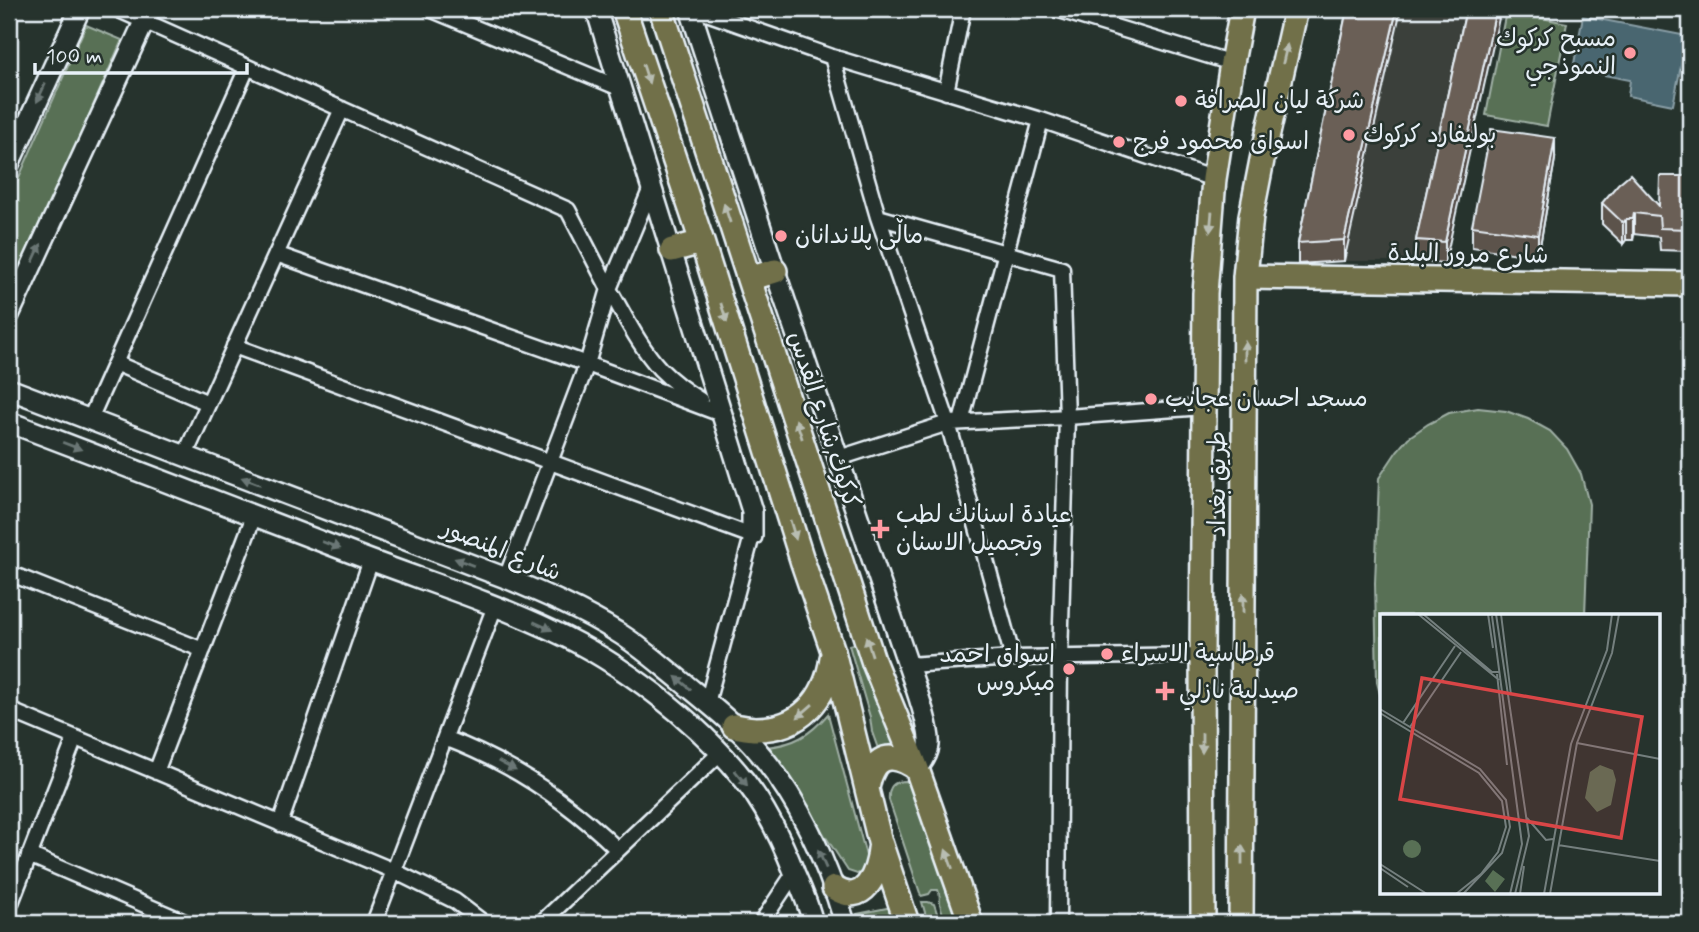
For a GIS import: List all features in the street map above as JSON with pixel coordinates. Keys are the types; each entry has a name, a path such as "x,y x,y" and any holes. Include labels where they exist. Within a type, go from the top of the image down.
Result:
{"main road":[{"path":"624,9 833,651 880,842 907,923"},
{"name":"كركوك,شارع القدس","path":"661,9 874,663 917,769 968,913"},
{"name":"طريق بغداد","path":"1203,923 1205,293 1214,179 1242,9"},
{"name":"طريق بغداد","path":"1241,923 1245,277 1251,216 1296,9"},
{"path":"672,250 702,242"},
{"path":"749,279 775,271"},
{"name":"شارع مرور البلدة","path":"1245,277 1690,284"},
{"path":"734,726 757,729 799,718 818,698 825,685 833,651"},
{"path":"867,789 872,770 886,758 897,758 917,769"},
{"path":"834,888 846,894 865,888 877,868 880,842"},
{"path":"968,913 988,923"}],"street":[{"path":"9,164 80,9"},
{"path":"117,9 148,15 247,68 568,210 609,289 659,368 680,387 721,414"},
{"path":"430,9 622,89"},
{"path":"596,9 752,511 752,536 707,703"},
{"path":"692,9 832,57 1041,120 1214,179"},
{"path":"692,9 775,271 908,665 929,738 927,755 917,769"},
{"path":"946,92 964,9"},
{"path":"1065,10 1232,62"},
{"path":"9,315 148,15"},
{"path":"832,57 878,217 954,422 1013,658"},
{"path":"90,419 247,68"},
{"path":"186,455 342,110"},
{"path":"954,422 1007,254 1041,120"},
{"path":"506,578 587,364 609,289 651,188"},
{"path":"878,217 1062,269 1067,417 1060,658 1058,923"},
{"path":"276,254 721,414"},
{"path":"234,346 752,536"},
{"path":"115,363 208,403"},
{"name":"شارع المنصور","path":"9,389 506,578 566,604 619,633 734,726 768,765 790,796 818,850 845,923"},
{"path":"839,458 954,422 1203,407"},
{"path":"9,424 495,606 593,651 666,703 720,753 745,781 783,842 813,923"},
{"path":"296,531 306,502"},
{"path":"156,772 254,516"},
{"path":"280,824 371,560"},
{"path":"9,573 203,650"},
{"path":"374,923 495,606"},
{"path":"908,665 1013,658 1202,655"},
{"path":"9,710 394,871 455,901 484,923"},
{"path":"9,908 75,738"},
{"path":"445,738 493,758 538,784 579,814 617,849"},
{"path":"541,923 720,753"},
{"path":"30,855 171,920 187,923"},
{"path":"761,923 795,872"}],"shaded area":[{"path":"1401,9 1471,9 1416,261 1344,261"}],"green space":[{"path":"1506,11 1567,23 1547,126 1486,115"},
{"path":"86,25 122,40 9,298 9,200"},
{"path":"1478,408 1506,411 1550,431 1567,449 1581,474 1589,504 1585,614 1380,614 1380,694 1377,682 1375,583 1379,478 1408,438 1449,413"},
{"path":"861,642 898,750 881,757 849,645"},
{"path":"828,714 867,859 866,869 857,874 848,871 767,747 786,744 801,737 815,728"},
{"path":"906,781 911,783 950,893 955,917 946,920 938,890 921,896 889,800 892,786"},
{"path":"922,902 934,904 938,916 932,923 928,923"},
{"path":"892,907 895,923 860,923 857,914"}],"water":[{"name":"مسبح كركوك النموذجي","path":"1583,16 1687,36 1673,105 1628,96 1630,80 1573,69"}],"building":[{"name":"بوليفارد كركوك","path":"1347,9 1397,9 1344,240 1298,243"},
{"path":"1466,9 1496,9 1445,242 1416,240"},
{"path":"1491,129 1555,138 1538,235 1472,226"},
{"path":"1630,174 1659,206 1660,176 1687,176 1687,229 1660,228 1659,216 1634,213 1633,219 1626,219 1623,223 1602,203"}],"place":[{"name":"مسبح كركوك النموذجي","path":"1630,53"},
{"name":"شركة ليان الصرافة","path":"1181,101"},
{"name":"بوليفارد كركوك","path":"1349,135"},
{"name":"اسواق محمود فرج","path":"1119,142"},
{"name":"ماڵی پلاندانان","path":"781,236"},
{"name":"مسجد احسان عجايب","path":"1151,399"},
{"name":"عيادة اسنانك لطب وتجميل الاسنان","path":"880,529"},
{"name":"قرطاسية الاسراء","path":"1107,654"},
{"name":"اسواق احمد ميكروس","path":"1069,669"},
{"name":"صيدلية نازلي","path":"1165,691"}]}
